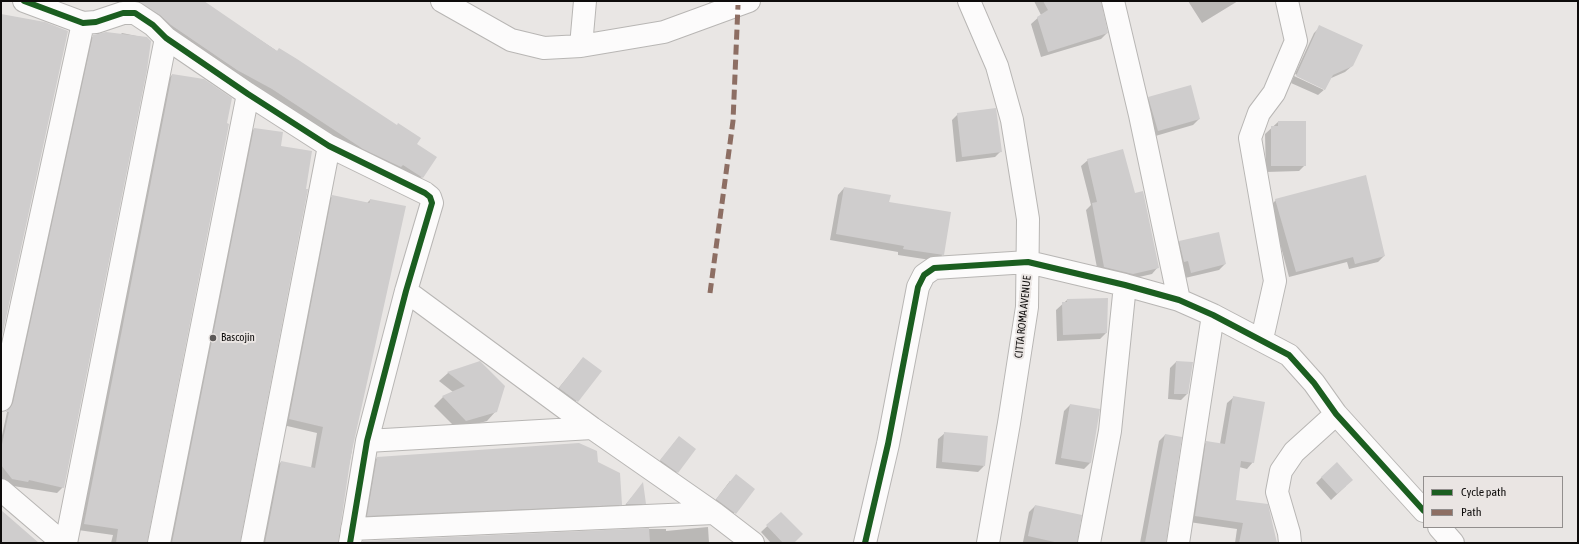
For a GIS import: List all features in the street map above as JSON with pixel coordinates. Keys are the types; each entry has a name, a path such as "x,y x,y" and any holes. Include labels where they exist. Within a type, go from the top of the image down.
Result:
{"street":[{"path":"24,1 83,23 96,22 123,13 136,13 153,24 166,38 248,94 329,146 425,193 430,197 432,203 406,291 368,441 351,536 714,513"},
{"path":"442,1 511,40 544,48 581,46 664,32 748,1"},
{"path":"581,46 585,1"},
{"name":"CITTA ROMA AVENUE","path":"969,1 997,66 1012,120 1028,219 1027,307 988,543"},
{"path":"1113,1 1142,123 1179,300"},
{"path":"1262,339 1275,281 1250,138 1260,113 1274,93 1296,41 1287,1"},
{"path":"1,400 83,23"},
{"path":"66,543 166,38"},
{"path":"159,543 248,94"},
{"path":"252,543 329,146"},
{"path":"865,543 888,444 918,286 924,275 934,268 1028,262 1126,284 1179,300 1262,339 1289,355 1314,383 1336,414 1423,510"},
{"path":"1089,543 1110,431 1126,284"},
{"path":"406,291 592,428 714,513 751,542"},
{"path":"1178,543 1213,315"},
{"path":"1290,543 1289,533 1277,492 1281,471 1294,452 1336,414"},
{"path":"368,441 592,428"},
{"path":"1,490 63,543"},
{"path":"1440,528 1453,543"}],"building":[{"path":"137,1 204,1 277,51 279,48 397,125 398,123 421,138 417,144 437,157 423,178 403,165 401,167 363,149 272,89 237,70 171,25 160,15"},
{"path":"1043,1 1101,1 1108,33 1048,52 1037,17 1048,10"},
{"path":"1,14 45,22 68,31 1,341"},
{"path":"1319,25 1363,45 1353,66 1333,75 1325,90 1296,76"},
{"path":"106,32 147,37 151,41 147,70 64,488 29,480 28,482 12,479 1,465 1,449 9,412 5,412 13,403 93,35"},
{"path":"172,74 204,79 232,98 227,123 229,124 147,543 116,543 118,529 84,524"},
{"path":"1191,85 1200,119 1158,131 1148,97"},
{"path":"996,108 1002,152 962,157 957,113"},
{"path":"1278,121 1306,121 1306,166 1271,166 1271,126 1278,126"},
{"path":"254,128 283,132 281,146 312,151 306,189 308,189 240,543 172,543"},
{"path":"1123,149 1135,193 1143,191 1159,268 1133,274 1104,267 1092,203 1097,202 1087,159"},
{"path":"1366,175 1385,256 1355,264 1353,257 1296,272 1275,199"},
{"path":"844,187 891,195 889,202 951,212 944,255 903,249 904,246 836,234"},
{"path":"332,195 370,203 370,199 406,206 351,455 338,543 265,543 281,461 315,468 323,427 289,419"},
{"path":"1219,232 1226,264 1191,273 1188,261 1184,262 1179,241"},
{"path":"1108,298 1107,333 1063,335 1062,302 1067,302 1067,299"},
{"path":"583,357 602,371 578,402 559,388"},
{"path":"480,361 505,386 497,412 466,421 442,396 465,386 447,372"},
{"path":"1176,361 1193,362 1188,394 1174,394"},
{"path":"1233,396 1265,402 1254,463 1241,461 1236,500 1268,504 1277,543 1239,543 1243,523 1195,516 1206,441 1225,444"},
{"path":"1070,404 1100,409 1091,463 1061,458"},
{"path":"944,432 988,436 985,466 942,462"},
{"path":"1165,434 1182,437 1166,543 1145,543"},
{"path":"679,436 696,449 678,473 660,460"},
{"path":"579,443 597,451 598,462 620,473 622,505 367,516 377,457"},
{"path":"1337,462 1353,480 1337,494 1321,477"},
{"path":"736,474 755,489 736,514 716,499"},
{"path":"643,482 646,504 626,504"},
{"path":"1035,505 1082,515 1077,543 1059,543 1028,536"},
{"path":"1,510 39,543 1,543"},
{"path":"781,512 803,534 794,543 783,543 766,525"},
{"path":"649,528 650,543 363,543 363,541"}],"marked path":[{"path":"710,293 733,121 738,5"}],"cycle path":[{"path":"24,1 83,23 96,22 123,13 135,13 153,25 166,38 248,94 329,146 425,193 430,197 432,203 406,291 367,441 350,543"},
{"path":"865,543 888,444 918,287 924,275 934,268 1028,262 1125,285 1179,300 1213,315 1289,355 1314,383 1336,414 1423,510"}],"place":[{"name":"Bascojin","path":"213,338"}]}
